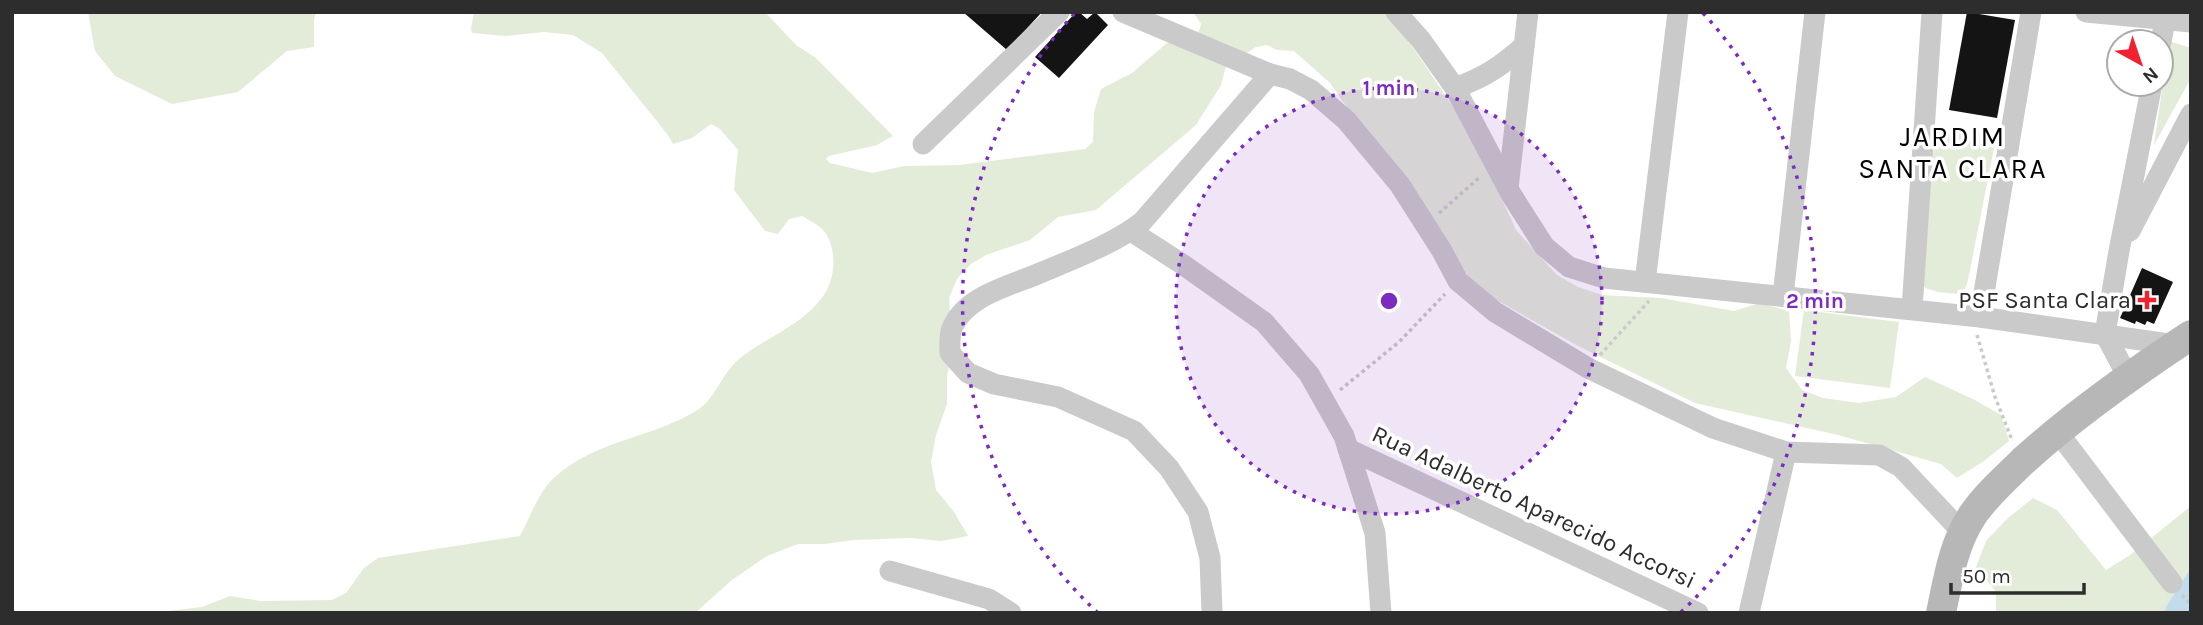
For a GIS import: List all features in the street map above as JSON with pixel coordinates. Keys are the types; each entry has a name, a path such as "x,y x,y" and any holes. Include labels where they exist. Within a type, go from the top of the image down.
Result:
{"street":[{"path":"923,144 1059,12"},
{"path":"1123,12 1270,74 1290,79 1311,90 1346,120 1399,185 1458,281 1495,312 1588,368 1713,428 1787,452 1879,455 1908,473 1963,533"},
{"path":"1396,12 1421,40 1454,88 1508,188 1544,246 1569,267 1604,278 1976,316 2105,334 2183,340"},
{"path":"1508,188 1528,12"},
{"path":"1655,283 1678,12"},
{"path":"1783,296 1815,12"},
{"path":"1912,309 1932,12"},
{"path":"1976,316 2031,12"},
{"path":"2086,12 2191,22"},
{"path":"2164,28 2165,20"},
{"path":"1454,88 1481,79 1524,46"},
{"path":"1212,613 1210,558 1198,512 1169,468 1134,431 1058,397 994,384 968,373 950,353 951,328 965,309 983,297 1060,265 1131,231 1142,222 1270,74"},
{"path":"2128,377 2105,334 2149,98"},
{"path":"2119,251 2191,114"},
{"path":"1131,231 1264,322 1309,374 1344,436 1375,533 1381,613"},
{"path":"1941,613 1953,555 1963,533 1972,516 2005,478 2057,431 2128,377 2183,340"},
{"path":"2057,431 2172,583"},
{"name":"Rua Adalberto Aparecido Accorsi","path":"1348,449 1698,613"},
{"path":"1749,613 1787,452"},
{"path":"890,571 989,598 1011,613"}],"path":[{"path":"1425,225 1495,163"},
{"path":"1325,402 1399,342 1458,281"},
{"path":"1588,368 1655,283"},
{"path":"1976,316 1995,397 2023,462"},
{"path":"2186,600 2191,605"}],"green space":[{"path":"88,12 316,12 314,47 287,51 238,92 172,104 115,76 95,51"},
{"path":"474,12 765,12 796,45 816,58 893,136 877,145 826,159 830,163 872,173 904,166 959,165 1085,149 1093,142 1094,112 1101,89 1132,73 1167,43 1199,31 1201,24 1193,12 1384,12 1412,46 1464,123 1478,147 1516,230 1557,275 1578,287 1602,295 1661,298 1734,311 1760,303 1789,311 1791,341 1786,368 1802,390 1823,398 1859,403 1896,397 1925,377 2001,415 2009,441 1957,478 1941,464 1838,435 1695,403 1578,346 1479,290 1330,83 1294,51 1277,50 1267,45 1256,47 1226,66 1221,85 1196,125 1096,210 1058,217 1030,240 986,255 971,264 957,279 949,298 953,348 947,376 947,404 936,435 931,462 936,490 954,512 968,536 941,541 911,538 798,544 767,556 732,580 695,613 167,613 202,607 230,596 260,601 332,600 346,593 364,568 378,558 520,536 540,497 555,477 588,455 663,427 699,409 739,359 802,318 826,292 832,275 833,255 827,235 820,227 802,216 789,219 778,234 765,231 734,190 738,150 720,129 711,124 692,138 673,144 602,53 573,35 544,32 506,36 472,33"},
{"path":"2175,43 2191,48 2191,78 2154,145 2161,98 2175,98"},
{"path":"1936,128 1997,133 1968,280 1965,289 1958,294 1925,288 1920,275"},
{"path":"1804,310 1899,322 1890,388 1795,376"},
{"path":"2033,498 2057,510 2106,570 2130,555 2191,506 2191,596 2175,613 1996,613 1996,592 1976,567 1986,541 2008,518"}],"water":[{"path":"2191,568 2191,613 2164,613 2166,607"}],"building":[{"path":"963,12 1042,12 1007,50"},
{"path":"1076,12 1087,19 1095,12 1108,25 1059,78 1035,57"},
{"path":"1967,12 2015,20 1997,118 1949,110"},
{"name":"PSF Santa Clara","path":"2142,268 2173,282 2154,324 2147,321 2145,325 2136,321 2135,324 2120,318"}],"place":[{"name":"PSF Santa Clara","path":"2147,300"}],"district":[{"name":"JARDIM SANTA CLARA","path":"1953,152"}]}
